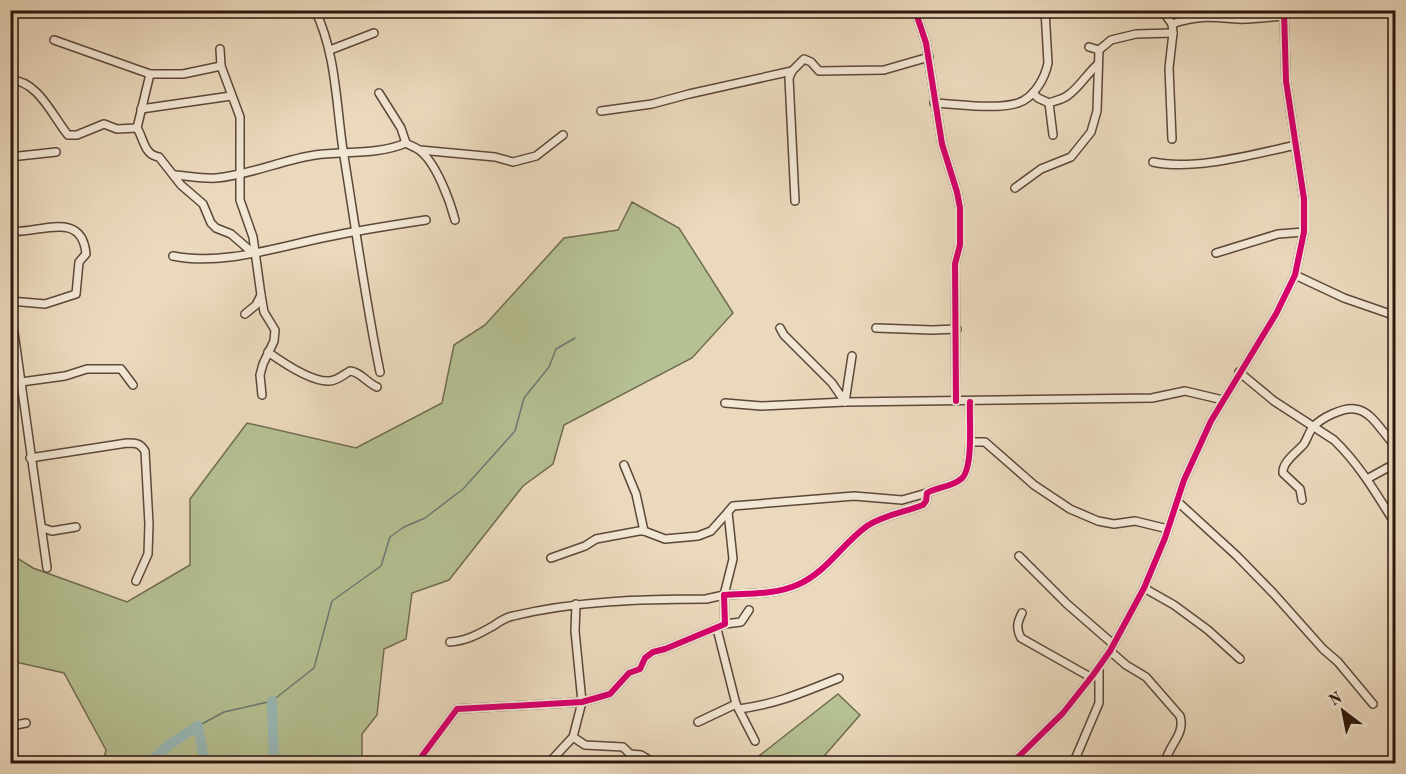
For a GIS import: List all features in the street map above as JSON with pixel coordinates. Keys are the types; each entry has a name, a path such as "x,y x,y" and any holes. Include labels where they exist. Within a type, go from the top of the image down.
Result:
{"street":[{"path":"315,10 330,50 370,323 380,372"},
{"path":"915,10 928,57 942,144 960,208 960,245 955,264 956,401"},
{"path":"934,103 998,106 1018,103 1033,93 1046,72 1048,63 1045,10"},
{"path":"1162,10 1172,24 1173,33 1169,68 1172,140"},
{"path":"1011,764 1063,713 1092,678 1112,647 1144,588 1197,450 1239,372 1276,314 1295,275 1304,232 1304,200 1284,66 1284,13 1238,19 1206,16 1172,24"},
{"path":"330,50 374,33"},
{"path":"1015,188 1041,169 1071,157 1091,132 1097,111 1099,50 1111,40 1136,34 1173,33"},
{"path":"54,40 150,74 183,74 221,66"},
{"path":"1089,47 1099,50"},
{"path":"220,48 221,66 240,117 240,200 250,226 264,312 275,330 274,341 260,375 262,395"},
{"path":"795,201 789,78 792,71 804,59 819,70 864,71 884,70 928,57"},
{"path":"1033,93 1049,103 1065,98 1097,65"},
{"path":"601,111 652,104 792,71"},
{"path":"150,74 137,128 149,152 152,156 159,157 181,185 203,204 211,223 231,234 253,252"},
{"path":"10,80 25,83 46,103 68,135 76,135 104,124 117,129 137,128"},
{"path":"379,93 401,128 406,143 420,150 495,157 513,162 536,156 563,135"},
{"path":"141,109 231,96"},
{"path":"1049,103 1053,135"},
{"path":"175,175 207,178 240,174 311,156 344,151 386,150 406,143"},
{"path":"1153,162 1175,165 1196,163 1246,156 1296,145"},
{"path":"420,150 433,166 449,196 455,220"},
{"path":"10,157 56,152"},
{"path":"172,256 203,260 357,230 426,220"},
{"path":"10,231 18,232 50,226 71,229 78,235 86,254 79,262 76,294 45,304 10,303 47,568"},
{"path":"1216,253 1278,234 1304,232"},
{"path":"1295,275 1344,298 1395,316"},
{"path":"245,314 256,305 261,295"},
{"path":"876,327 957,329"},
{"path":"780,328 784,335 832,383 845,402"},
{"path":"268,352 320,380 336,380 350,371 356,372 377,387"},
{"path":"845,402 852,356"},
{"path":"21,382 65,376 87,369 122,369 134,385"},
{"path":"1239,372 1274,401 1334,440 1350,456 1367,479 1395,525"},
{"path":"725,403 761,406 845,402 1152,398 1185,391 1223,400"},
{"path":"551,558 585,546 596,538 644,531 665,539 698,536 711,531 731,507 741,504 854,496 902,500 927,493 963,478 971,442 970,402"},
{"path":"1302,500 1300,489 1282,470 1283,466 1305,442 1313,428 1331,416 1356,409 1371,417 1395,446"},
{"path":"971,442 985,442 1034,485 1070,509 1098,521 1113,524 1135,521 1168,530"},
{"path":"30,458 127,443 141,445 145,451 149,524 148,554 136,582"},
{"path":"1367,479 1395,463"},
{"path":"624,465 636,494 644,531"},
{"path":"450,642 462,641 510,616 576,604 706,599 724,595 776,592 810,579 868,526 923,505 927,493"},
{"path":"1178,502 1238,556 1323,649 1338,662 1372,704"},
{"path":"726,624 724,595 733,559 728,512"},
{"path":"43,528 52,531 76,527"},
{"path":"1019,556 1112,647 1126,665 1146,677 1180,716 1182,724 1180,733 1168,750 1165,764"},
{"path":"1144,588 1190,616 1240,659"},
{"path":"548,764 573,736 582,702 575,631 576,604"},
{"path":"416,764 457,709 582,702 610,694 629,673 640,669 645,658 653,652 665,650 726,624 741,622 748,610"},
{"path":"1022,614 1017,622 1017,631 1021,638 1092,678"},
{"path":"717,629 738,706 754,741"},
{"path":"1073,764 1099,703 1100,667"},
{"path":"698,722 738,706 782,701 839,678"},
{"path":"10,726 26,723"},
{"path":"573,736 585,745 623,747 630,754 641,754 656,764"}],"green space":[{"path":"632,202 679,228 733,313 692,358 564,425 553,464 523,486 449,580 412,593 406,639 384,649 377,715 362,734 362,763 103,763 106,750 64,673 11,661 11,554 33,568 127,602 190,565 190,499 247,423 356,448 442,403 454,345 485,325 564,238 618,230"},
{"path":"838,694 860,715 818,763 750,763"}],"waterway":[{"path":"198,726 224,712 272,701 314,668 332,601 381,566 390,537 404,527 425,518 463,489 515,431 524,398 549,367 556,349 575,338"},
{"path":"272,701 274,764"},
{"path":"148,764 170,744 198,726 205,764"}],"cycle path":[{"path":"915,10 926,43 942,144 960,208 960,245 955,264 956,401"},
{"path":"1011,764 1063,713 1110,651 1144,588 1165,538 1184,480 1211,421 1276,314 1295,275 1304,232 1304,199 1286,81 1284,10"},
{"path":"416,764 457,709 582,702 610,694 629,673 640,669 645,658 653,652 725,624 724,595 770,592 797,585 817,573 858,533 873,522 923,505 927,493 957,482 965,473 970,443 970,402"}]}
